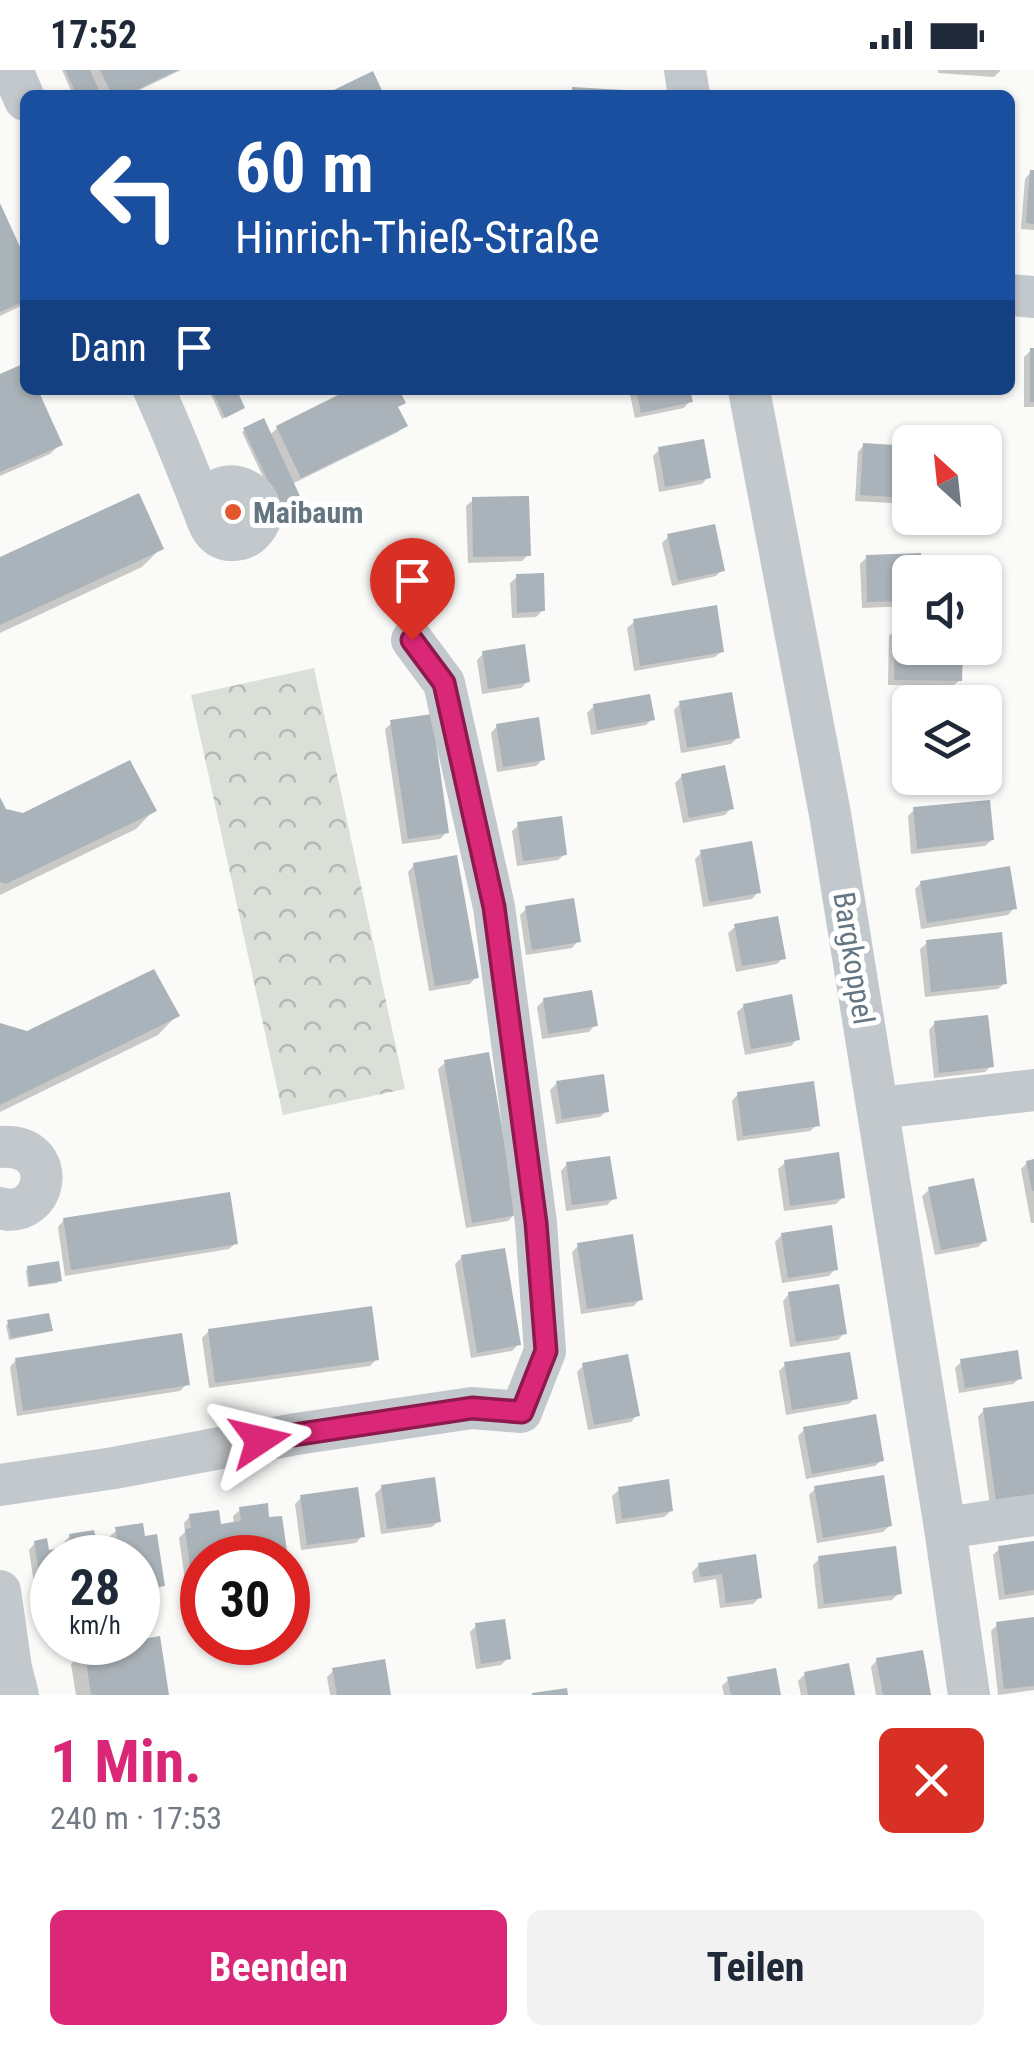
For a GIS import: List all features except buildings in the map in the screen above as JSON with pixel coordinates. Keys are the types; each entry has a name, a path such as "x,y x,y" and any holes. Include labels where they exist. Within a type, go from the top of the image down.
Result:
{"street":[{"path":"156,395 206,516"},
{"name":"Bargkoppel","path":"749,395 830,814 969,1695"},
{"path":"0,1485 472,1408 522,1412 546,1351 536,1223 494,907 444,683 412,640"},
{"path":"879,1108 1034,1090"},
{"path":"0,1146 17,1146 33,1154 43,1177 40,1190 28,1206 2,1216"},
{"path":"945,1528 1034,1515"},
{"path":"0,1591 18,1695"}],"green space":[{"path":"314,668 405,1089 283,1115 191,695"}],"place":[{"name":"Maibaum","path":"233,512"}],"route":[{"path":"260,1440 472,1408 522,1412 546,1351 536,1223 494,907 444,683 412,640"}]}
